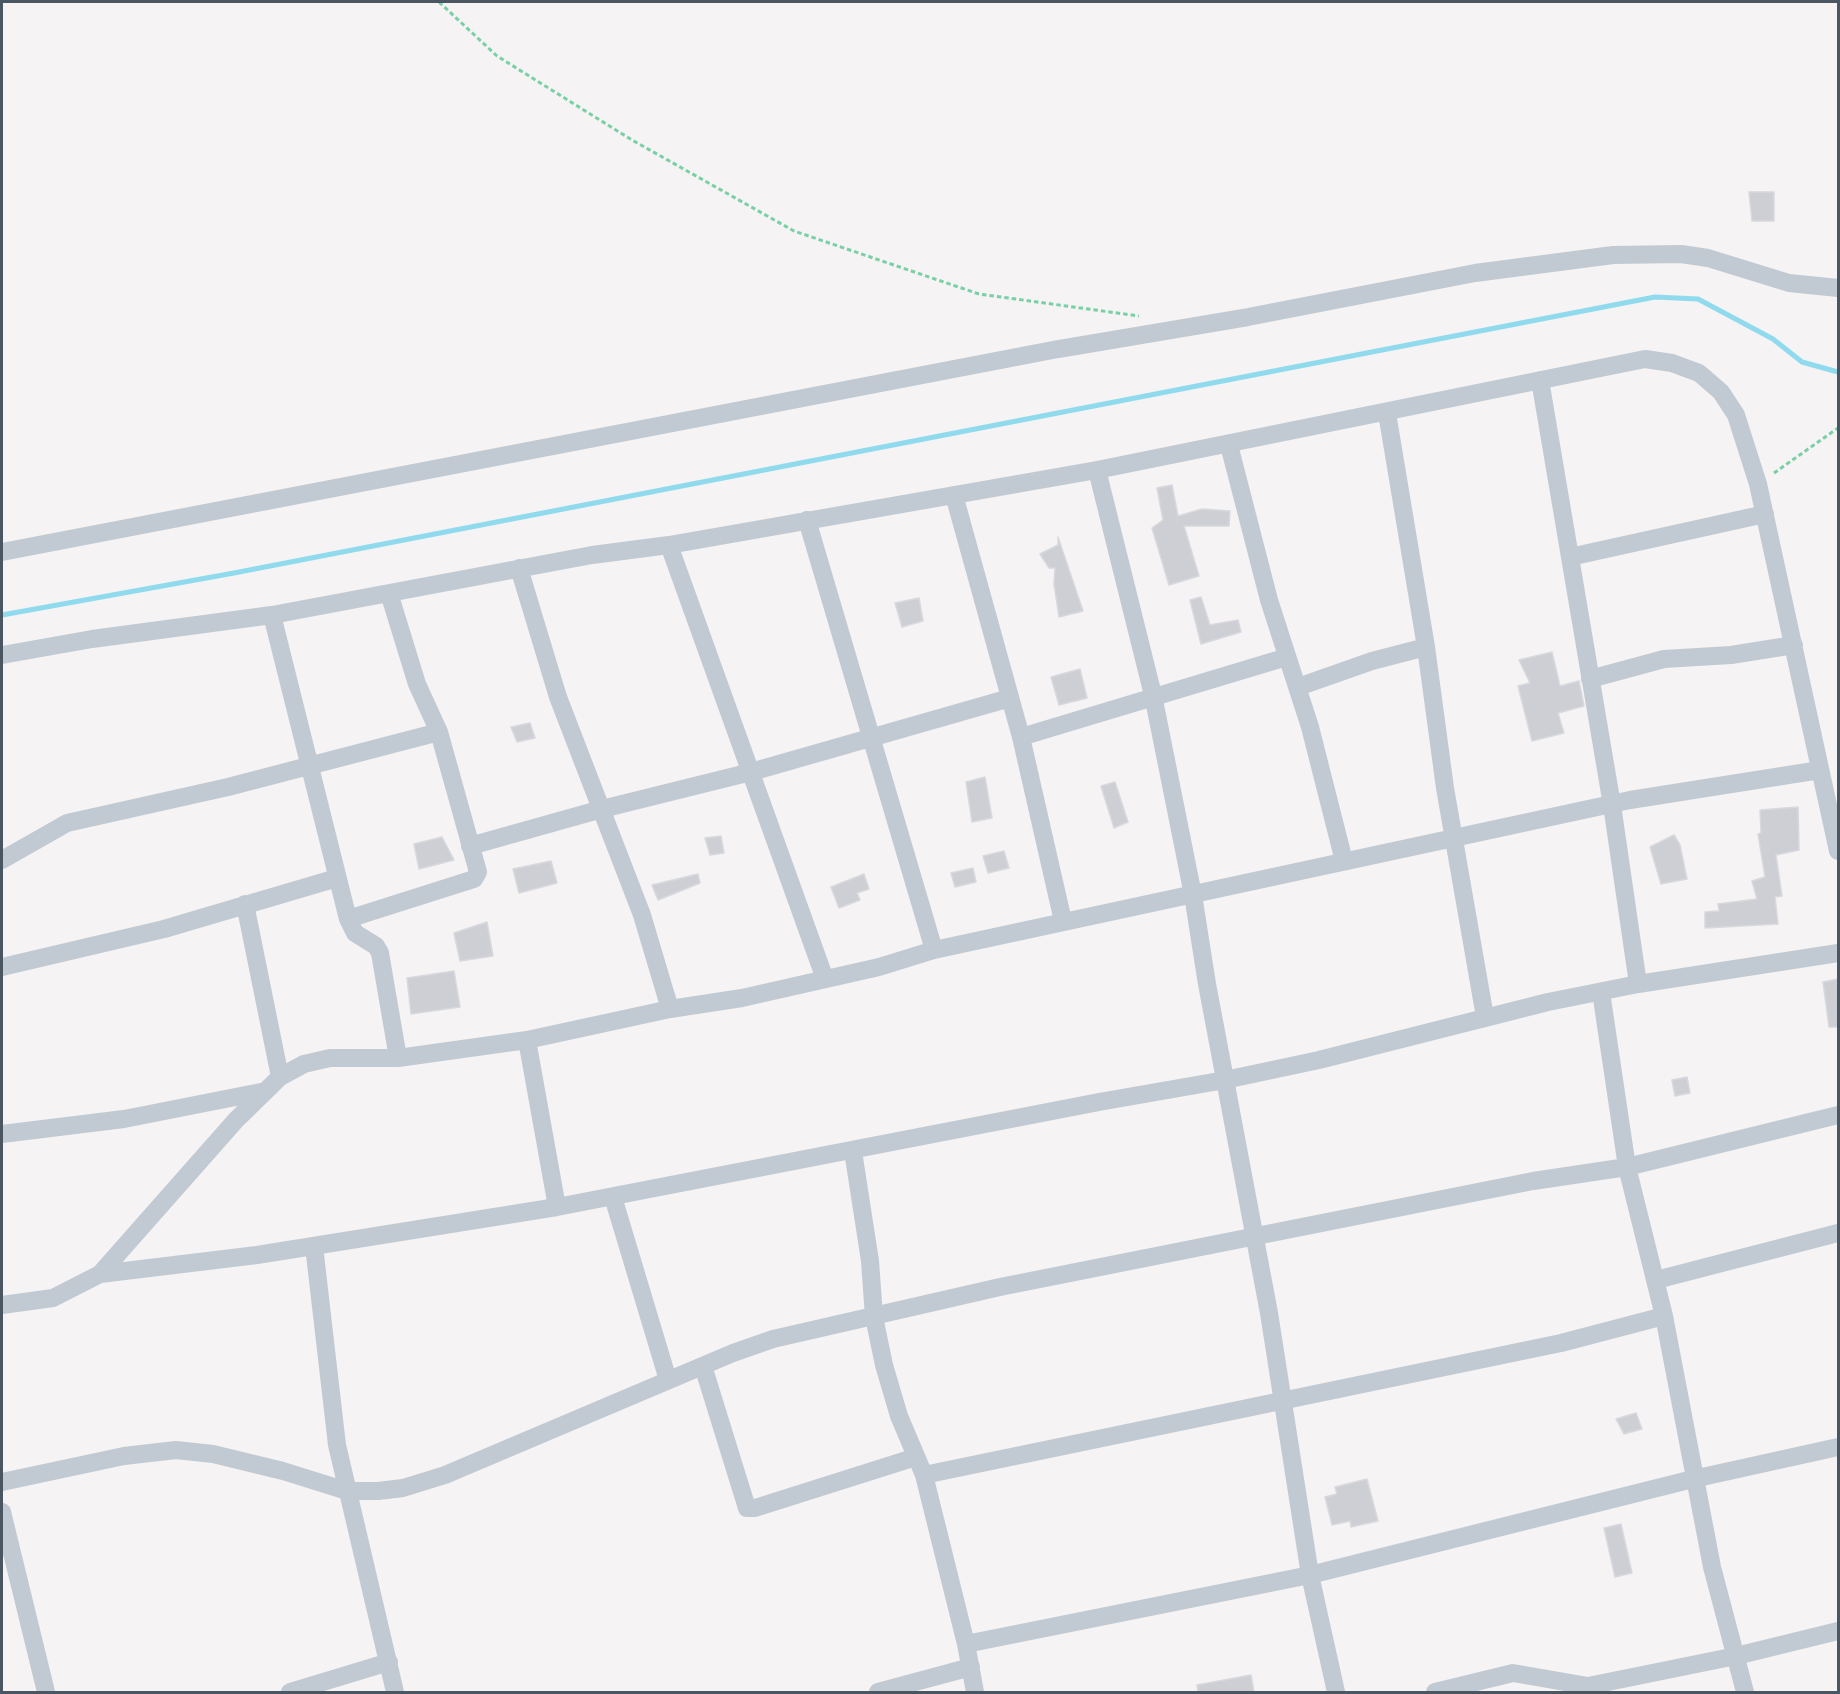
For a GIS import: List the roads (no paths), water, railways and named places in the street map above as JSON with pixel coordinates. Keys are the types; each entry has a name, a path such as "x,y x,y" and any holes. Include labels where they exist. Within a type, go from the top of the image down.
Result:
{"street":[{"path":"2,552 1058,349 1248,317 1475,273 1613,255 1681,254 1708,258 1789,283 1839,288"},
{"path":"2,655 92,639 272,615 519,568 669,545 1097,470 1645,359 1672,363 1699,373 1722,392 1736,415 1758,484 1839,851"},
{"path":"1540,380 1612,805 1638,984"},
{"path":"1387,413 1426,647 1454,839 1485,1017"},
{"path":"1229,445 1248,523 1298,687 1344,861"},
{"path":"1097,470 1153,695 1193,895 1284,1400 1310,1575 1336,1692"},
{"path":"954,495 1021,737 1063,921"},
{"path":"1570,557 1764,514"},
{"path":"807,520 934,950"},
{"path":"669,545 724,705 752,772 825,980"},
{"path":"519,568 558,697 645,924 670,1009"},
{"path":"348,919 474,879 478,872 439,732 417,684 388,593"},
{"path":"272,615 348,919 356,933 376,946 380,953 398,1058"},
{"path":"1590,679 1664,659 1731,655 1794,645"},
{"path":"1298,687 1372,661 1426,647"},
{"path":"1021,737 1153,695 1287,657"},
{"path":"470,846 602,809 752,772 1010,698"},
{"path":"2,860 67,823 309,767 439,732"},
{"path":"100,1274 144,1221 266,1091 280,1077 304,1064 330,1058 398,1058 527,1040 670,1009 742,998 825,980 934,950 1063,921 1654,795 1820,770"},
{"path":"2,965 164,929 337,878"},
{"path":"245,904 280,1077"},
{"path":"2,1305 53,1298 100,1274 314,1246 613,1197 1099,1102 1225,1080 1319,1060 1485,1017 1638,984 1839,953"},
{"path":"1601,992 1627,1167 1664,1316 1712,1567 1745,1692"},
{"path":"527,1040 557,1207"},
{"path":"2,1134 124,1119 266,1091"},
{"path":"2,1482 124,1456 185,1450 283,1471 347,1491 403,1488 445,1475 668,1380 773,1339 1000,1287 1533,1181 1627,1167 1839,1116"},
{"path":"853,1151 870,1261 874,1317 884,1365 899,1416 924,1475 966,1644 975,1692"},
{"path":"613,1197 668,1380"},
{"path":"1656,1280 1839,1233"},
{"path":"314,1246 337,1445 395,1692"},
{"path":"924,1475 1560,1343 1664,1316"},
{"path":"703,1366 747,1508 755,1508 916,1457"},
{"path":"966,1644 1310,1575 1694,1479 1839,1447"},
{"path":"2,1512 46,1692"},
{"path":"1435,1692 1513,1673 1588,1686 1736,1656 1839,1631"},
{"path":"290,1692 389,1662"},
{"path":"878,1692 971,1667"}],"waterway":[{"path":"2,615 234,573 1655,297 1698,299 1773,339 1802,362 1838,372"}]}
